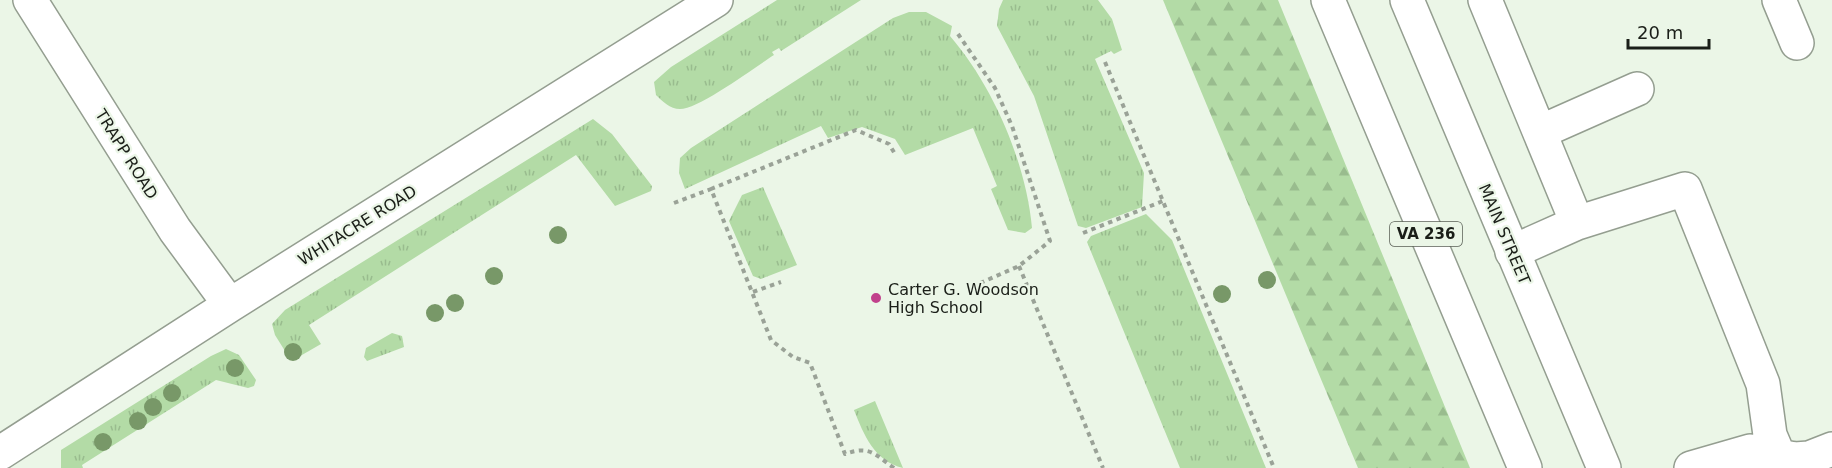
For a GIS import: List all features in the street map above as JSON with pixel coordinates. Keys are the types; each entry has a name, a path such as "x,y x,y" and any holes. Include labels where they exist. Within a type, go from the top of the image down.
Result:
{"street":[{"name":"TRAPP ROAD","path":"30,0 175,230 230,305"},
{"name":"WHITACRE ROAD","path":"0,453 230,305 716,0"},
{"name":"VA 236","path":"1328,0 1525,468"},
{"name":"MAIN STREET","path":"1407,0 1604,468"},
{"path":"1485,0 1577,223"},
{"path":"1779,0 1797,43"},
{"path":"1540,132 1637,89"},
{"path":"1512,252 1577,223 1685,189 1764,384 1770,435 1781,461"},
{"path":"1691,468 1750,451 1781,461 1809,458 1832,449"}],"path":[{"path":"958,34 995,88 1012,126 1050,241 1019,266 969,288"},
{"path":"1105,62 1274,468"},
{"path":"674,203 856,130 889,144 895,154"},
{"path":"711,189 771,340 793,357 810,363 845,454 861,448 868,449 894,468"},
{"path":"1083,233 1163,201"},
{"path":"1019,266 1103,468"},
{"path":"753,292 781,282"}],"green space":[{"path":"777,0 861,0 781,51 779,48 772,52 774,55 700,102 676,109 656,95 654,82 671,67"},
{"path":"1003,0 1098,0 1112,19 1122,50 1114,54 1111,51 1095,59 1144,173 1142,207 1086,228 1078,226 1034,96 997,26 999,9"},
{"path":"1163,0 1278,0 1470,468 1358,468"},
{"path":"909,12 926,12 952,26 950,36 966,56 993,101 1015,151 1029,203 1032,228 1025,233 1008,230 991,189 997,186 973,128 905,155 895,139 862,127 828,138 821,126 685,189 679,173 680,158 691,148 893,18"},
{"path":"593,119 612,134 652,186 651,191 615,206 576,155 309,325 321,344 295,359 290,359 275,335 272,324 285,310"},
{"path":"763,187 797,265 761,279 753,276 729,221 742,195"},
{"path":"1146,214 1172,240 1266,468 1180,468 1087,242 1091,236"},
{"path":"392,333 402,336 404,347 367,361 364,357 366,348"},
{"path":"226,349 239,355 256,380 254,386 248,388 216,380 82,465 83,468 61,468 61,450 211,356"},
{"path":"875,401 903,468 885,460 871,446 854,410"}],"place":[{"name":"Carter G. Woodson High School","path":"876,298"}]}
